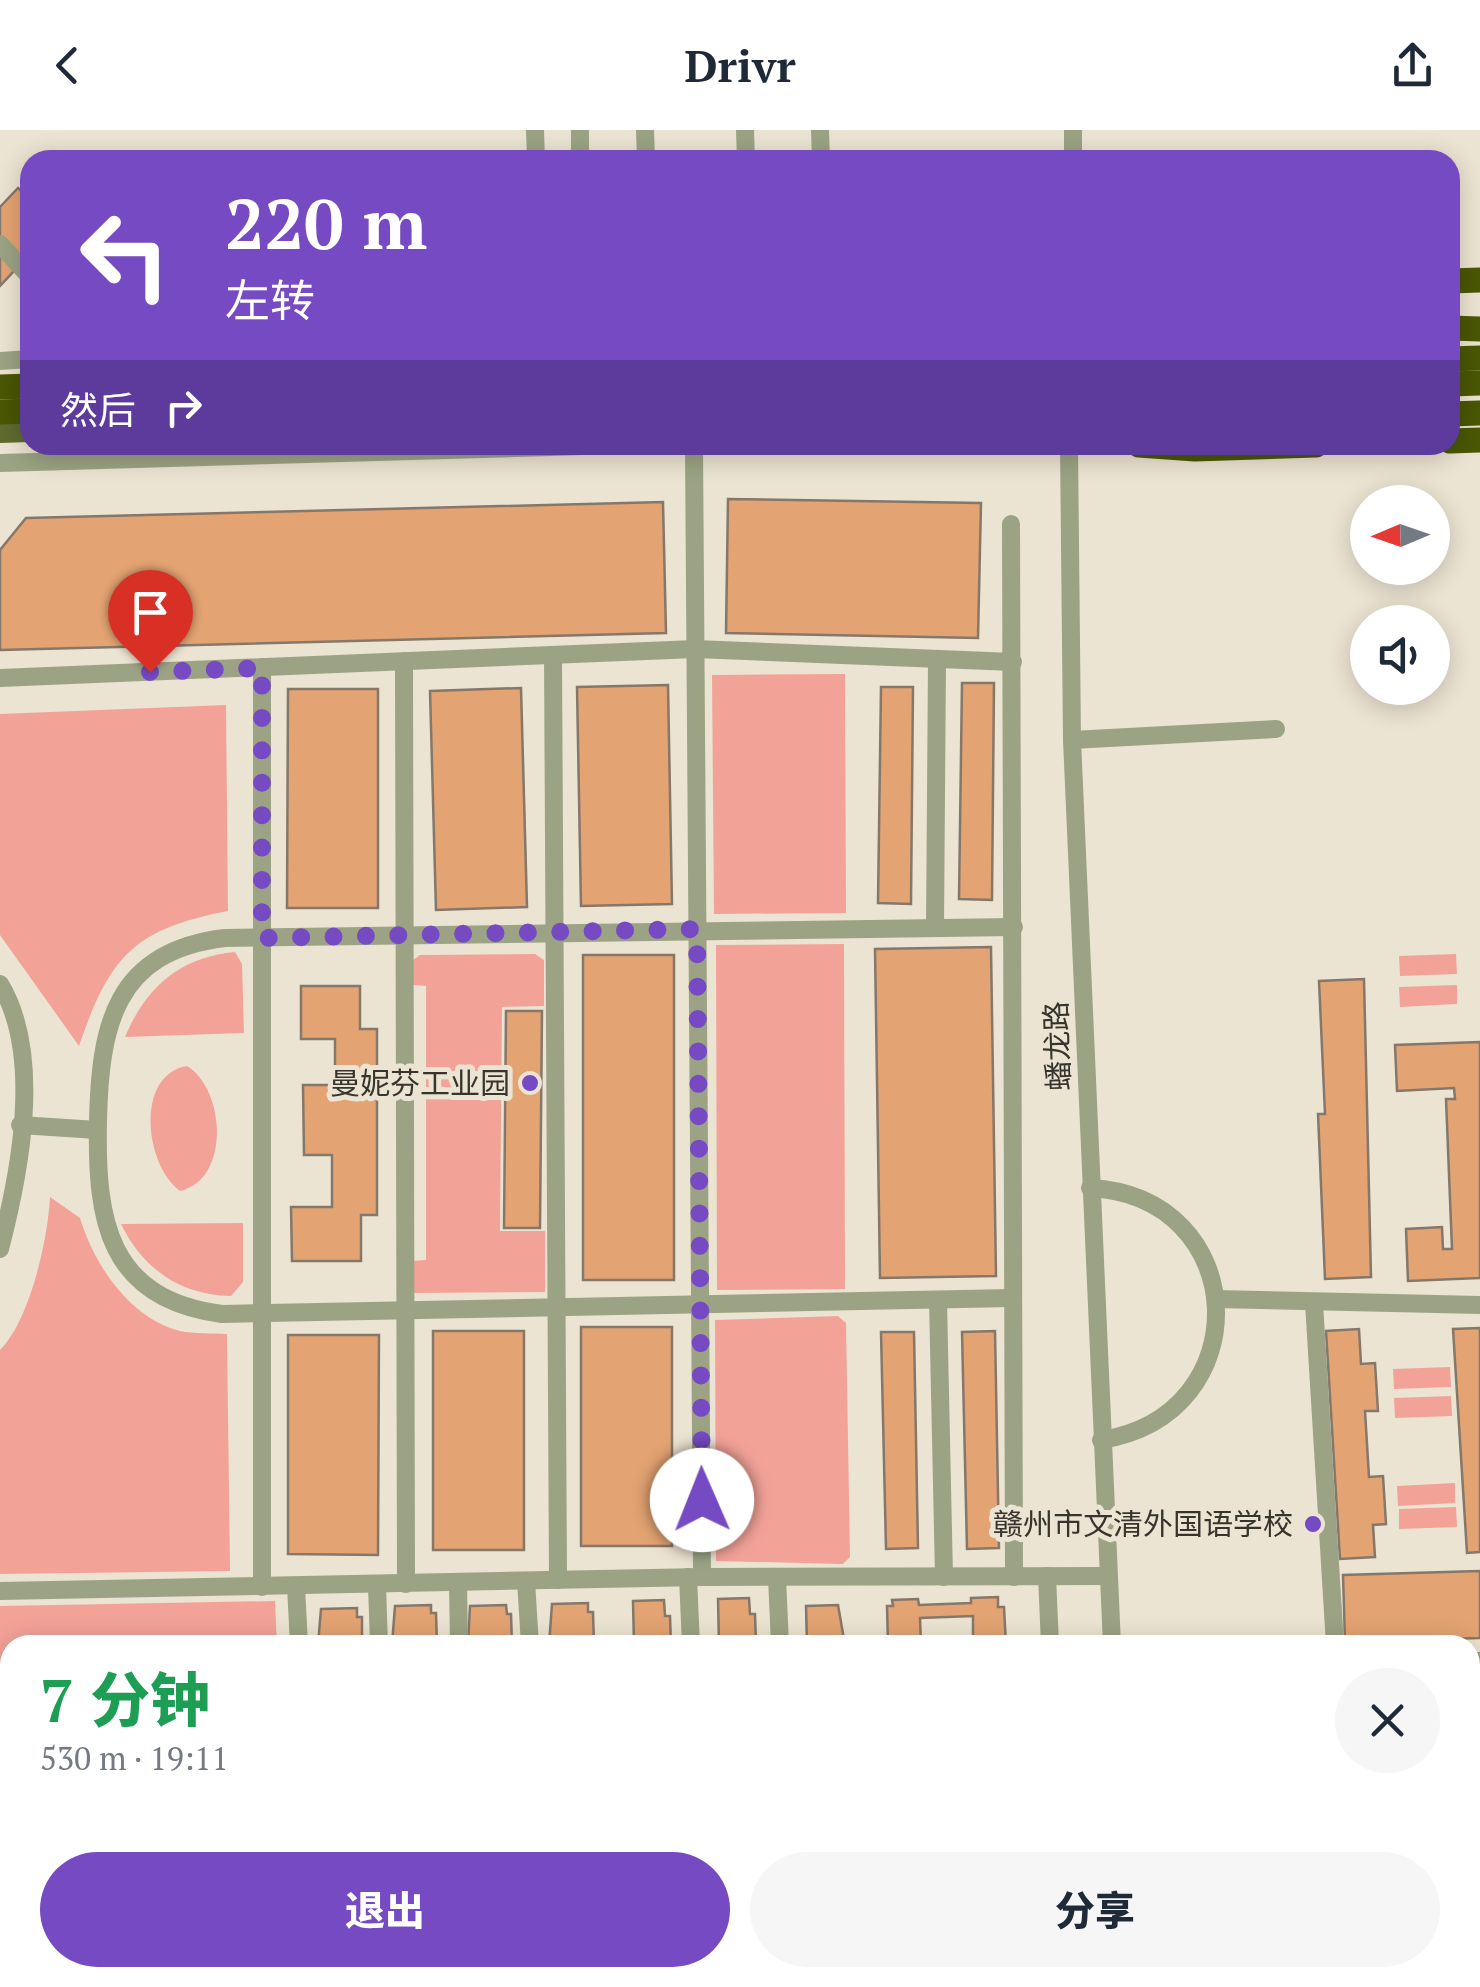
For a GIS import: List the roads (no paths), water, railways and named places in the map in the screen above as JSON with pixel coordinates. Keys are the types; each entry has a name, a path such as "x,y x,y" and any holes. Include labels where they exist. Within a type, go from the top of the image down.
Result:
{"street":[{"path":"0,244 20,266"},
{"path":"0,463 275,455"},
{"path":"692,1635 700,1305 694,455"},
{"name":"蟠龙路","path":"1070,455 1072,740 1111,1635"},
{"path":"1012,524 1014,1576"},
{"path":"0,678 695,649 1013,662"},
{"path":"553,655 558,1580"},
{"path":"935,928 937,658"},
{"path":"404,662 406,1584"},
{"path":"262,668 262,1587"},
{"path":"1072,740 1276,729"},
{"path":"1012,1298 222,1314 188,1307 156,1292 129,1268 102,1220 96,1184 102,1044 114,1009 136,979 163,957 193,944 262,938 404,935 1014,927"},
{"path":"0,984 13,1011 22,1047 20,1124 0,1249"},
{"path":"20,1124 98,1130"},
{"path":"1090,1188 1141,1198 1171,1216 1203,1257 1216,1299 1214,1343 1191,1390 1152,1425 1102,1440"},
{"path":"1216,1299 1480,1305"},
{"path":"938,1300 944,1576"},
{"path":"1314,1303 1334,1635"},
{"path":"1047,1576 1050,1635"},
{"path":"0,1591 695,1577 1108,1576"},
{"path":"777,1577 780,1635"},
{"path":"526,1581 529,1635"},
{"path":"458,1582 459,1635"},
{"path":"377,1584 379,1635"},
{"path":"296,1586 298,1635"}],"place":[{"name":"曼妮芬工业园","path":"530,1083"},
{"name":"赣州市文清外国语学校","path":"1313,1524"}]}
